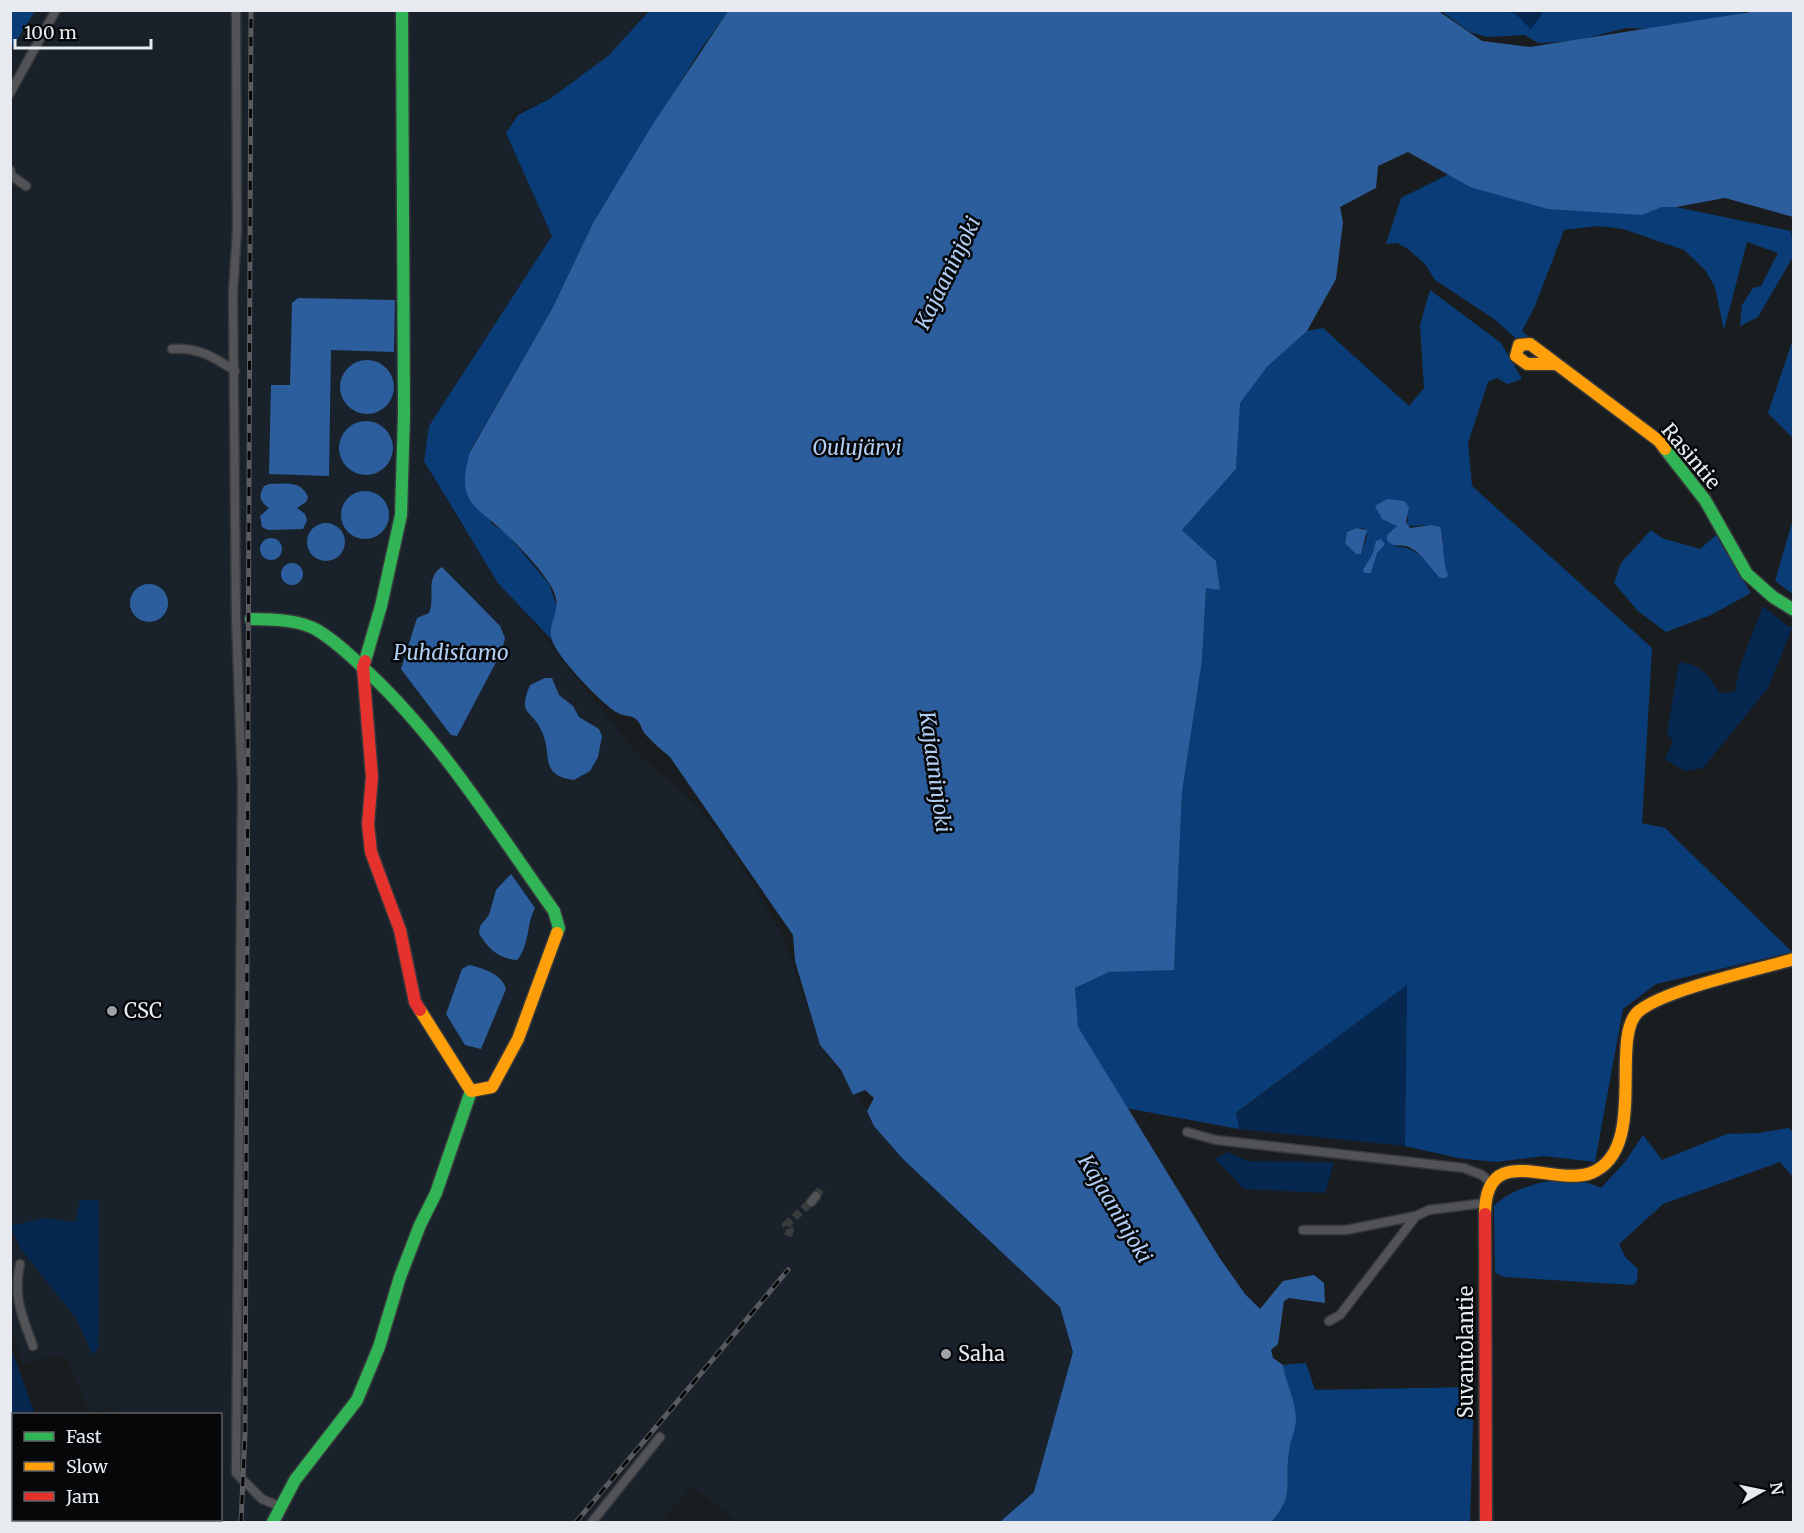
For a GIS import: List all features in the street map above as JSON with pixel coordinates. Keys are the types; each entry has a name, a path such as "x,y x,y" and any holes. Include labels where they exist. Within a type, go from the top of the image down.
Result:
{"street":[{"path":"10,93 56,10"},
{"path":"236,10 237,231 233,293 236,617 242,773 236,1473 262,1499 281,1506"},
{"path":"402,10 404,415 401,515 381,606 363,667 371,765 368,824 370,852 400,930 415,1002 471,1091"},
{"path":"10,170 12,176 26,186"},
{"name":"Rasintie","path":"1554,364 1527,364 1516,356 1519,345 1530,344 1659,441 1705,500 1747,574 1773,597 1794,610"},
{"path":"172,349 202,351 235,371"},
{"path":"251,619 294,621 317,630 363,667 426,732 557,918 558,928 553,945 518,1040 492,1087 471,1091"},
{"path":"1187,1132 1216,1140 1464,1168 1482,1175 1492,1184 1497,1176 1512,1168 1569,1177 1586,1176 1611,1160 1618,1144 1622,1124 1630,1032 1636,1012 1660,998 1794,959"},
{"path":"273,1522 310,1459 357,1400 379,1347 404,1266 436,1193 471,1091"},
{"name":"Suvantolantie","path":"1486,1522 1485,1203 1492,1184"},
{"path":"1303,1230 1346,1230 1416,1216 1429,1210 1485,1203"},
{"path":"1329,1321 1340,1315 1416,1216"},
{"path":"20,1264 16,1284 18,1306 33,1346"},
{"path":"592,1522 660,1437"}],"shaded area":[{"path":"10,11 35,11 11,49"},
{"path":"11,11 647,11 608,56 551,98 515,112 506,134 552,236 429,426 424,461 458,520 544,637 633,749 700,809 753,883 785,942 820,1045 903,1159 1060,1307 1073,1352 1034,1492 1000,1522 738,1522 692,1486 661,1522 157,1522 222,1521 222,1413 116,1413 113,1408 90,1413 67,1359 57,1354 23,1365 11,1329"},
{"path":"649,11 728,11 699,52 593,223 553,307 470,451 491,523 506,533 549,584 558,610 552,627 552,640 498,583 424,461 429,426 552,236 506,133 518,115 551,98 608,56"},
{"path":"1441,11 1505,11 1516,14 1531,29 1544,11 1746,11 1738,15 1655,29 1626,28 1575,41 1538,43 1525,35 1487,37 1470,32"},
{"path":"1505,11 1544,11 1531,29 1516,14"},
{"path":"1449,174 1470,187 1619,213 1642,215 1662,207 1676,207 1791,231 1794,255 1758,317 1740,326 1742,305 1753,288 1761,286 1778,253 1747,242 1724,330 1715,287 1705,270 1684,250 1623,229 1598,226 1564,230 1535,306 1522,331 1538,345 1520,342 1494,319 1435,280 1425,264 1408,249 1397,243 1386,244 1401,198"},
{"path":"1430,290 1501,343 1522,379 1508,384 1497,378 1488,382 1468,443 1472,486 1652,648 1642,823 1665,828 1792,952 1656,984 1623,1009 1595,1162 1544,1156 1496,1162 1458,1158 1405,1146 1407,985 1236,1113 1239,1129 1126,1108 1077,1027 1075,988 1109,972 1174,969 1182,792 1202,661 1206,587 1220,590 1216,561 1182,530 1236,469 1239,403 1267,367 1307,331 1323,328 1409,406 1424,388 1420,325","holes":["1408,515 1407,526 1431,525 1443,536 1442,557 1448,575 1437,575 1425,559 1407,548 1395,547 1390,532 1397,528 1395,524","1364,528 1367,536 1361,554 1356,554 1345,543 1347,532"]},
{"path":"1793,339 1793,438 1768,413"},
{"path":"1793,519 1794,594 1775,581"},
{"path":"1651,530 1662,538 1700,549 1716,535 1751,593 1711,615 1666,632 1638,611 1614,583 1621,563"},
{"path":"1763,606 1789,627 1793,626 1768,688 1703,768 1685,771 1665,759 1673,741 1667,733 1679,662 1699,668 1712,681 1719,693 1735,692 1739,669"},
{"path":"1407,984 1405,1146 1239,1129 1236,1114"},
{"path":"1789,1128 1793,1132 1793,1177 1780,1162 1663,1204 1619,1244 1626,1258 1638,1269 1637,1281 1633,1285 1504,1277 1495,1273 1494,1206 1517,1191 1560,1180 1589,1183 1601,1188 1625,1162 1643,1135 1662,1160 1727,1134 1759,1133"},
{"path":"1228,1152 1248,1161 1334,1162 1325,1193 1244,1189 1215,1159"},
{"path":"80,1200 99,1200 98,1348 93,1355 76,1318 20,1248 11,1226 44,1218 76,1222"},
{"path":"11,1349 35,1413 12,1413 12,1517 10,1512"},
{"path":"1306,1363 1315,1390 1474,1387 1470,1522 1271,1522 1284,1504 1288,1488 1289,1452 1295,1424 1294,1406 1283,1365"},
{"path":"14,1521 75,1522 14,1522"}],"water":[{"name":"Oulujärvi","path":"1437,10 1482,41 1530,47 1757,11 1793,11 1793,217 1725,198 1676,207 1662,207 1642,215 1548,209 1470,187 1408,152 1378,166 1376,188 1340,207 1343,222 1336,279 1307,331 1267,367 1240,403 1236,469 1182,530 1216,561 1220,590 1206,588 1202,661 1182,792 1174,970 1109,972 1075,988 1078,1027 1219,1257 1245,1294 1260,1309 1283,1281 1314,1275 1324,1283 1325,1303 1289,1298 1284,1301 1278,1344 1271,1350 1273,1358 1283,1365 1296,1413 1289,1452 1288,1488 1284,1504 1271,1522 1000,1522 1034,1492 1073,1352 1060,1307 903,1159 874,1126 867,1111 874,1098 865,1090 853,1095 841,1070 820,1045 795,961 793,935 670,757 643,732 635,718 613,710 593,692 555,648 551,633 556,607 554,592 529,558 471,501 465,483 470,452 553,307 593,223 653,124 728,11"},
{"path":"298,298 395,300 394,352 331,350 329,476 269,474 271,385 290,385 292,303"},
{"path":"362,360 372,360 382,364 390,372 394,387 390,402 382,410 372,414 362,414 352,410 344,402 340,392 340,382 344,372 352,364"},
{"path":"361,421 371,421 381,425 389,433 393,448 389,463 381,471 371,475 361,475 351,471 343,463 339,453 339,443 343,433 351,425"},
{"path":"269,484 297,485 305,492 308,497 306,502 297,508 305,514 307,520 303,529 268,530 262,527 260,516 269,508 262,501 261,493 264,486"},
{"path":"360,491 370,491 382,498 389,510 389,520 382,532 370,539 360,539 345,528 341,520 341,510 352,495"},
{"path":"1387,499 1404,501 1409,507 1406,522 1410,528 1431,525 1440,527 1444,562 1448,575 1446,578 1440,578 1414,550 1392,544 1387,540 1387,535 1397,526 1382,519 1375,506"},
{"path":"326,523 339,529 345,542 339,555 326,561 313,555 307,542 313,529"},
{"path":"1357,528 1367,530 1361,554 1356,554 1345,543 1347,532"},
{"path":"271,538 279,541 282,549 279,557 271,560 263,557 260,549 263,541"},
{"path":"1381,539 1385,544 1377,553 1371,573 1364,573 1363,570 1373,553 1376,541"},
{"path":"292,563 300,566 303,574 300,582 292,585 284,582 281,574 284,566"},
{"name":"Puhdistamo","path":"442,567 500,626 505,638 502,651 457,736 451,735 401,669 417,618 429,613 433,577"},
{"path":"149,584 162,590 168,603 162,616 149,622 136,616 130,603 136,590"},
{"path":"545,678 552,678 559,695 573,706 579,717 599,729 602,736 598,757 590,771 574,780 555,774 551,769 542,732 525,708 530,685"},
{"path":"511,874 535,908 524,948 517,960 494,952 479,933 480,926 489,915 496,890"},
{"path":"469,965 496,976 506,989 481,1049 465,1045 446,1014 462,969"}],"tunnel":[{"path":"816,1196 823,1186"},
{"path":"788,1236 790,1230 786,1225 811,1202"}],"railway":[{"path":"241,1522 245,1434 251,10"},
{"path":"576,1522 788,1270"}],"traffic: fast":[{"path":"365,661 381,606 401,515 404,415 402,10"},
{"path":"1665,449 1705,500 1747,574 1773,597 1794,610"},
{"path":"251,619 277,620 309,626 345,651 370,674 421,729 468,788 554,911 559,928 557,933"},
{"path":"273,1522 295,1480 357,1400 379,1347 400,1277 420,1225 436,1193 471,1091"}],"traffic: slow":[{"path":"1554,364 1527,364 1516,356 1519,345 1530,344 1659,441 1665,449"},
{"path":"420,1010 471,1091 492,1087 518,1039 557,933"},
{"path":"1485,1214 1488,1192 1496,1178 1509,1172 1524,1171 1576,1176 1591,1173 1609,1160 1619,1142 1624,1118 1627,1044 1630,1024 1639,1011 1669,995 1794,959"}],"traffic: jam":[{"path":"365,661 363,667 372,777 368,824 371,852 400,930 415,1002 420,1010"},
{"path":"1485,1214 1486,1522"}],"place":[{"name":"CSC","path":"112,1011"},
{"name":"Saha","path":"946,1354"}],"water label":[{"name":"Kajaaninjoki","path":"948,273"},
{"name":"Kajaaninjoki","path":"935,772"},
{"name":"Kajaaninjoki","path":"1115,1209"}]}
